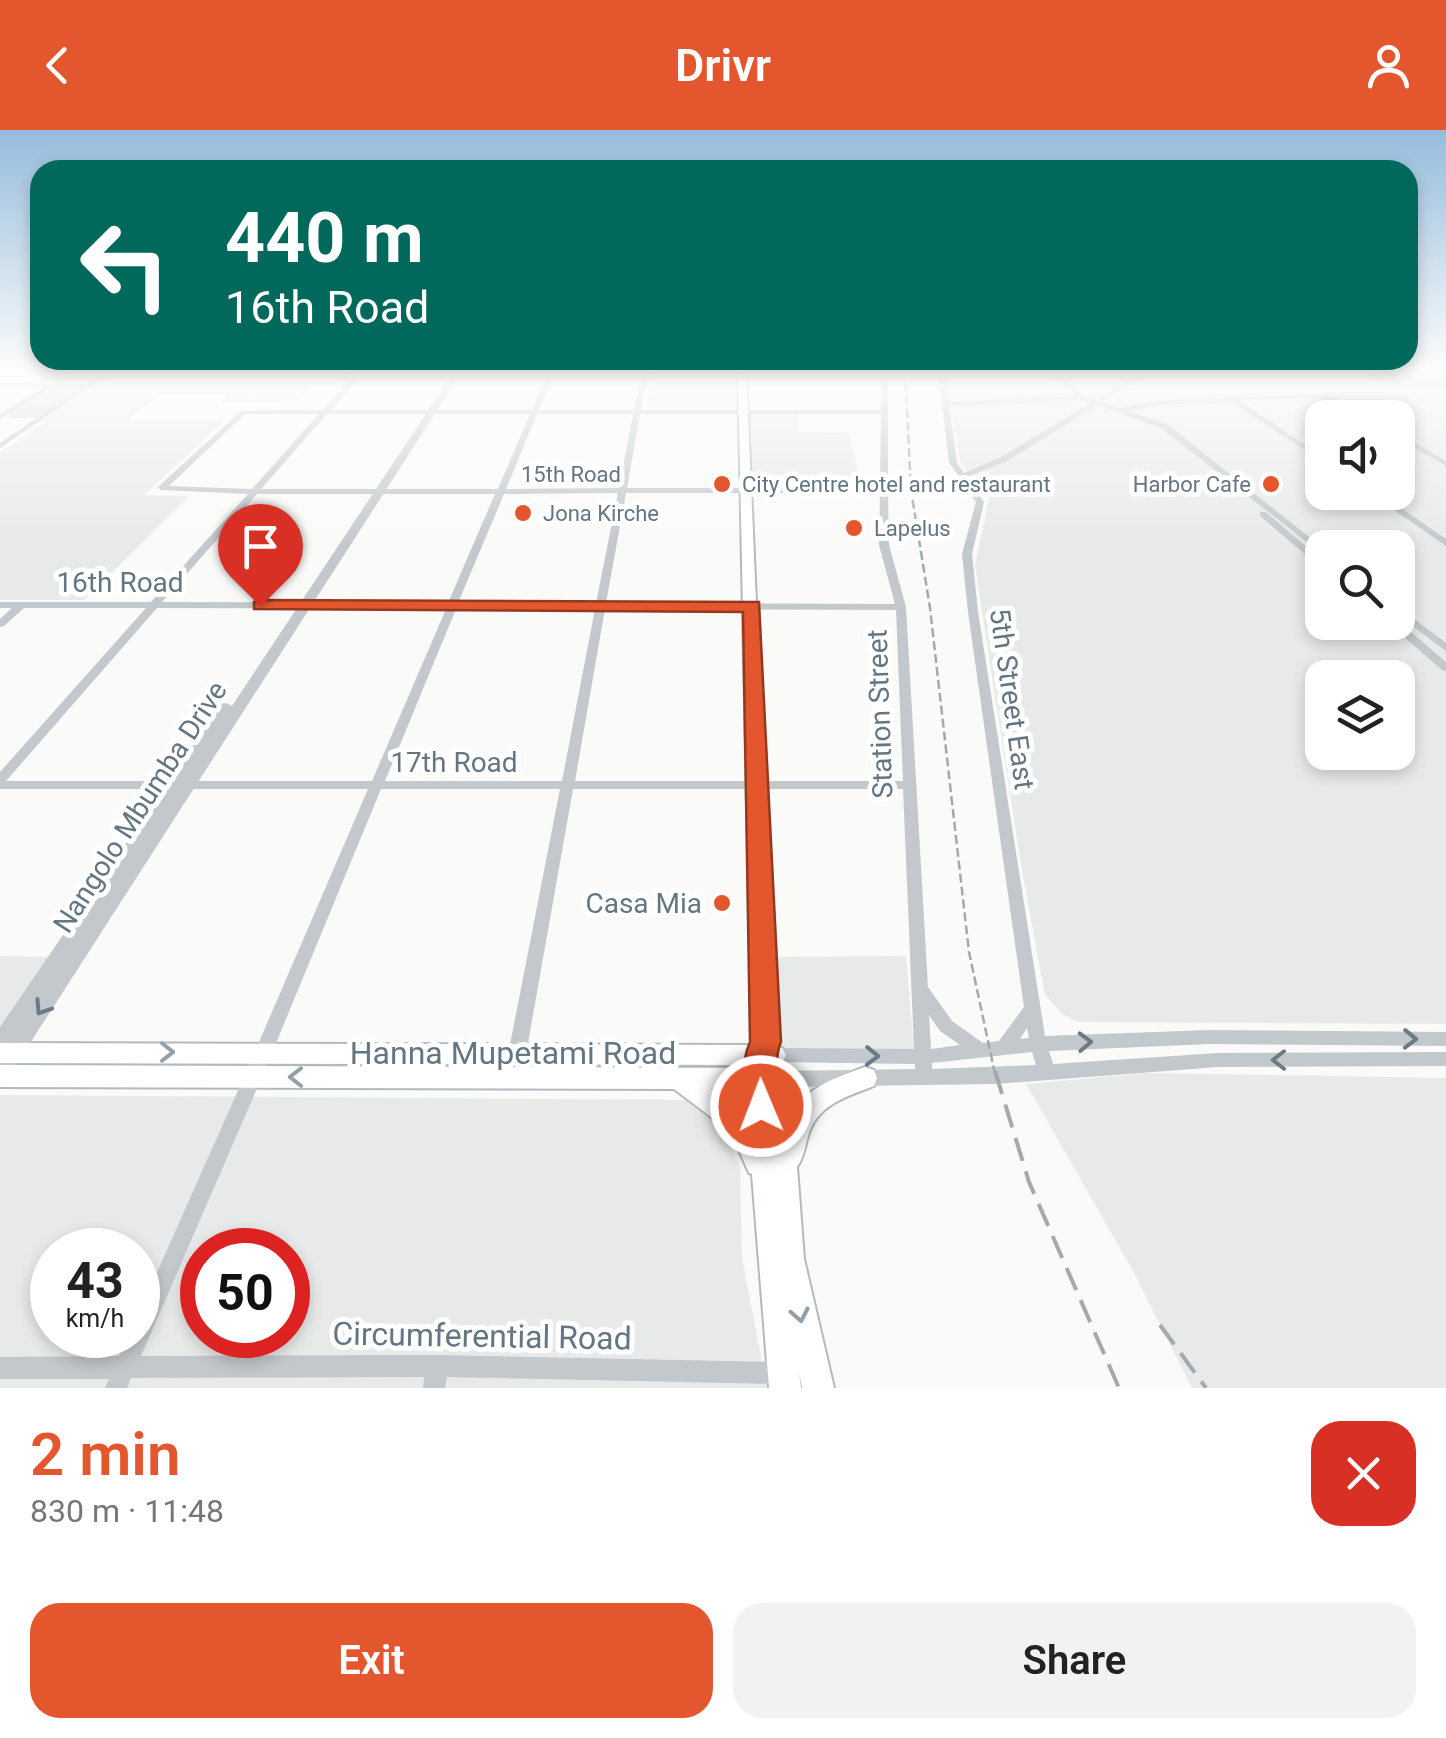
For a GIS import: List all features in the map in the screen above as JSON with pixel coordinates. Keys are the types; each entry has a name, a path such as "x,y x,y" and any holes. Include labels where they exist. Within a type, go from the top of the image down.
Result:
{"main road":[{"path":"744,429 775,1187 800,1381"},
{"name":"Hanna Mupetami Road","path":"3,1060 263,1052 515,1065 680,1080 768,1062"},
{"name":"Hanna Mupetami Road","path":"3,1060 252,1078 515,1065 768,1062"},
{"path":"775,1187 803,1112 821,1094 865,1078"},
{"path":"680,1080 740,1124 775,1187"}],"street":[{"path":"0,446 27,429"},
{"name":"15th Road","path":"225,429 162,488 258,492 884,492 961,477 1004,459 1054,429"},
{"path":"0,782 311,429"},
{"name":"Nangolo Mbumba Drive","path":"3,1060 417,429"},
{"path":"120,1378 252,1078 527,429"},
{"path":"515,1065 636,429"},
{"name":"Station Street","path":"886,429 884,545 901,607 924,1077"},
{"name":"5th Street East","path":"948,429 953,463 980,502 967,554 969,573 1038,1044 1046,1070"},
{"path":"1155,429 1305,545"},
{"path":"1275,429 1305,448"},
{"path":"1415,445 1446,464"},
{"path":"1398,510 1446,544"},
{"name":"16th Road","path":"0,605 901,607"},
{"path":"0,624 21,605"},
{"path":"1415,625 1446,651"},
{"path":"1412,640 1446,668"},
{"path":"1430,656 1446,651"},
{"name":"17th Road","path":"0,782 373,787 908,785"},
{"path":"918,984 946,1026 981,1050"},
{"path":"1004,1048 1033,1008"},
{"name":"Hanna Mupetami Road","path":"768,1062 924,1057 1038,1044 1210,1037 1446,1039"},
{"name":"Hanna Mupetami Road","path":"768,1062 865,1078 994,1076 1218,1060 1446,1059"},
{"name":"Circumferential Road","path":"0,1368 120,1378 800,1381"}],"shaded area":[{"path":"35,429 216,429 144,495 189,496 84,600 0,600 0,452"},
{"path":"747,429 849,433 863,491 749,489"},
{"path":"954,429 1305,429 1305,510 1415,510 1415,429 1446,429 1446,1024 1077,1022 1062,1014 1045,995 975,565 989,499 961,464"},
{"path":"0,956 49,957 0,1030"},
{"path":"906,956 914,1050 774,1049 772,957"},
{"path":"1147,1073 1446,1078 1446,1388 1192,1388 1134,1273 1026,1084"},
{"path":"0,1095 688,1100 718,1121 740,1167 742,1258 767,1388 0,1388"}],"railway":[{"path":"908,429 911,490 930,608 969,952 995,1074"},
{"path":"995,1071 1029,1182 1119,1388"},
{"path":"1160,1325 1206,1388"}],"place":[{"name":"City Centre hotel and restaurant","path":"722,484"},
{"name":"Harbor Cafe","path":"1271,484"},
{"name":"Jona Kirche","path":"523,513"},
{"name":"Lapelus","path":"854,528"},
{"name":"Casa Mia","path":"722,903"}],"route":[{"path":"260,606 752,606 766,1042 760,1054 761,1106"}]}
